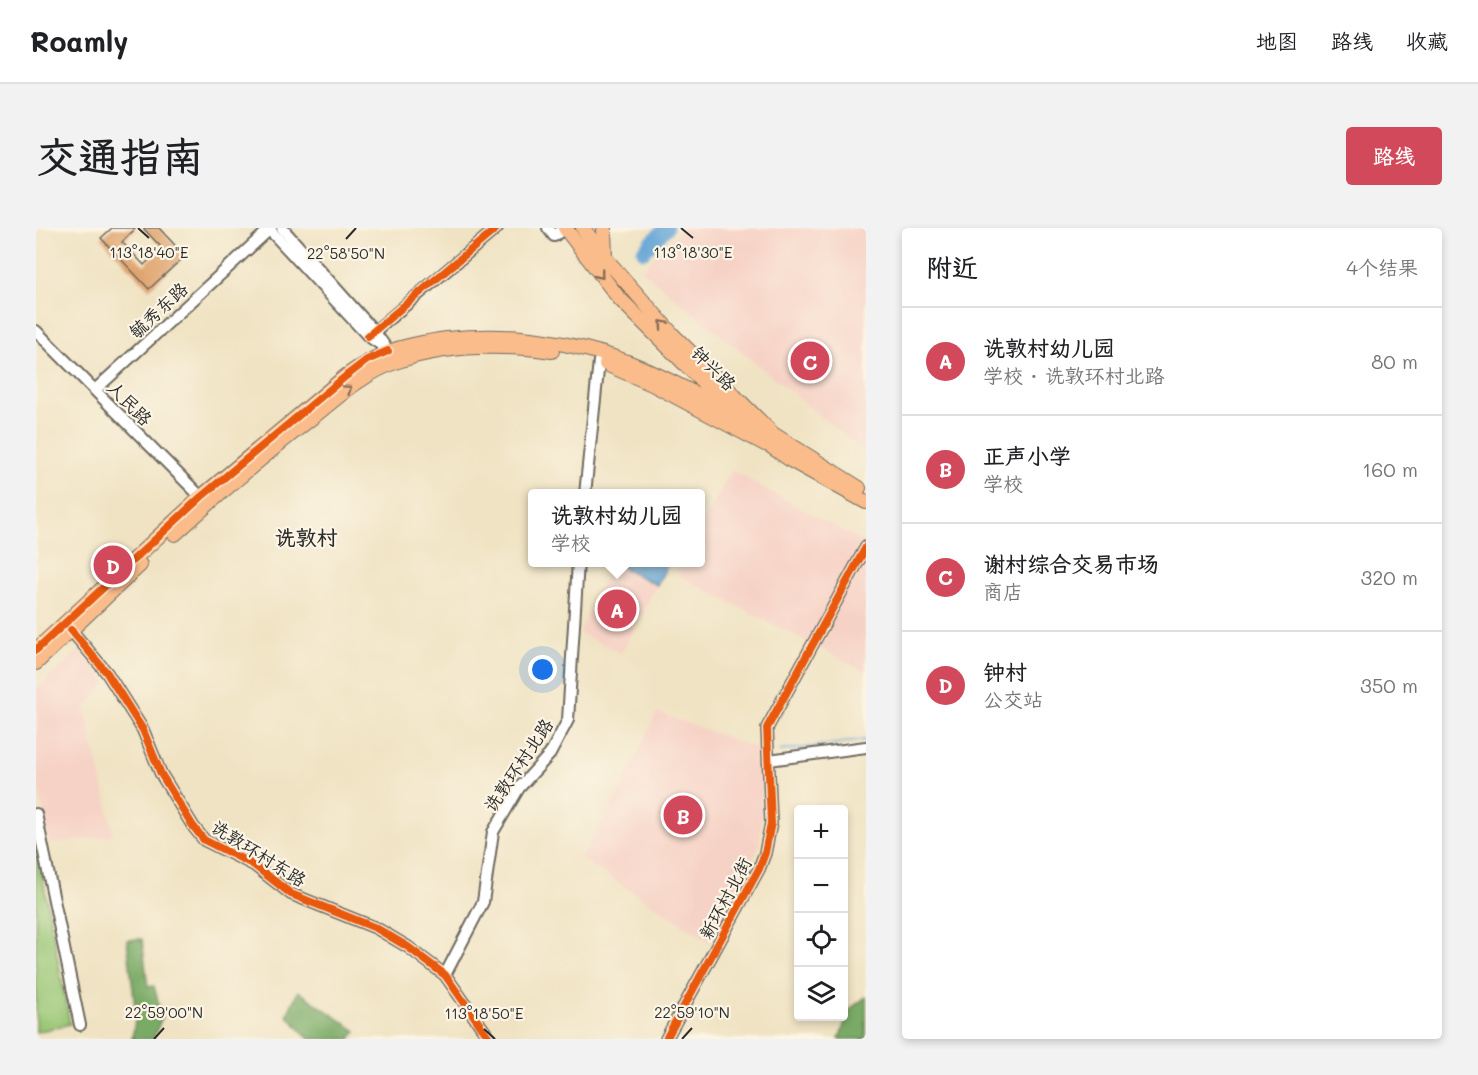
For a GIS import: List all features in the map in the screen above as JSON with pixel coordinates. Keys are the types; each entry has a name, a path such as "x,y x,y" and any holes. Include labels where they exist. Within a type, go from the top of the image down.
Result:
{"main road":[{"name":"钟兴路","path":"565,228 618,297 707,394 769,439 866,502"},
{"name":"钟兴路","path":"583,228 604,258 673,335 707,394 769,439 866,492"},
{"path":"604,228 604,258"},
{"path":"36,663 186,524 292,432 392,356 465,337 486,336 527,338 590,350 707,394 769,439"},
{"path":"36,650 201,497 367,360 449,350 508,346 577,355 599,361 652,384 707,394"}],"street":[{"path":"282,228 371,333"},
{"path":"371,333 497,228"},
{"path":"548,228 554,236 565,228"},
{"path":"270,229 392,356"},
{"name":"毓秀东路","path":"95,390 270,229"},
{"name":"人民路","path":"36,332 201,497"},
{"path":"586,489 599,361"},
{"name":"新环村北街","path":"666,1039 759,869 765,853 771,824 767,728 866,547"},
{"name":"诜敦环村北路","path":"445,975 483,902 493,832 519,788 549,754 568,720 578,567"},
{"name":"诜敦环村东路","path":"71,630 107,673 143,730 161,774 204,840 254,865 291,894 376,928 408,947 445,975 490,1039"},
{"path":"769,760 866,747"},
{"path":"36,814 80,1025"}],"shaded area":[{"path":"682,228 866,228 866,453 641,270"},
{"path":"732,470 866,544 866,672 681,577 678,567 705,567 705,518"},
{"path":"609,567 617,567 657,585 621,653 579,633"},
{"path":"79,650 107,683 85,708 114,835 49,844 36,773 36,690"},
{"path":"657,712 764,751 760,845 709,941 580,858 623,785"}],"green space":[{"path":"36,842 70,1024 36,1032"},
{"path":"142,939 148,987 154,986 162,1017 153,1039 132,1039 136,1015 127,940"},
{"path":"298,991 356,1031 350,1039 309,1039 287,1015"},
{"path":"866,997 866,1039 839,1039 846,1021 848,1021 850,1009"}],"water":[{"path":"621,567 666,567 657,585"}],"building":[{"path":"112,228 136,228 122,242 144,265 162,248 143,228 159,228 185,256 149,289 101,238"}],"waterway":[{"path":"644,251 666,228"},
{"path":"780,751 866,740"}],"cycle path":[{"path":"368,336 497,228"},
{"path":"36,650 201,497 346,376 367,360 388,351"},
{"path":"666,1039 759,869 765,853 771,823 767,728 866,547"},
{"path":"71,630 107,673 143,730 161,774 204,840 254,865 291,894 376,928 408,947 445,975 490,1039"}],"place":[{"name":"谢村综合交易市场","path":"810,361"},
{"name":"钟村","path":"113,565"},
{"name":"诜敦村幼儿园","path":"617,609"},
{"name":"正声小学","path":"683,815"}],"district":[{"name":"诜敦村","path":"306,536"}]}
